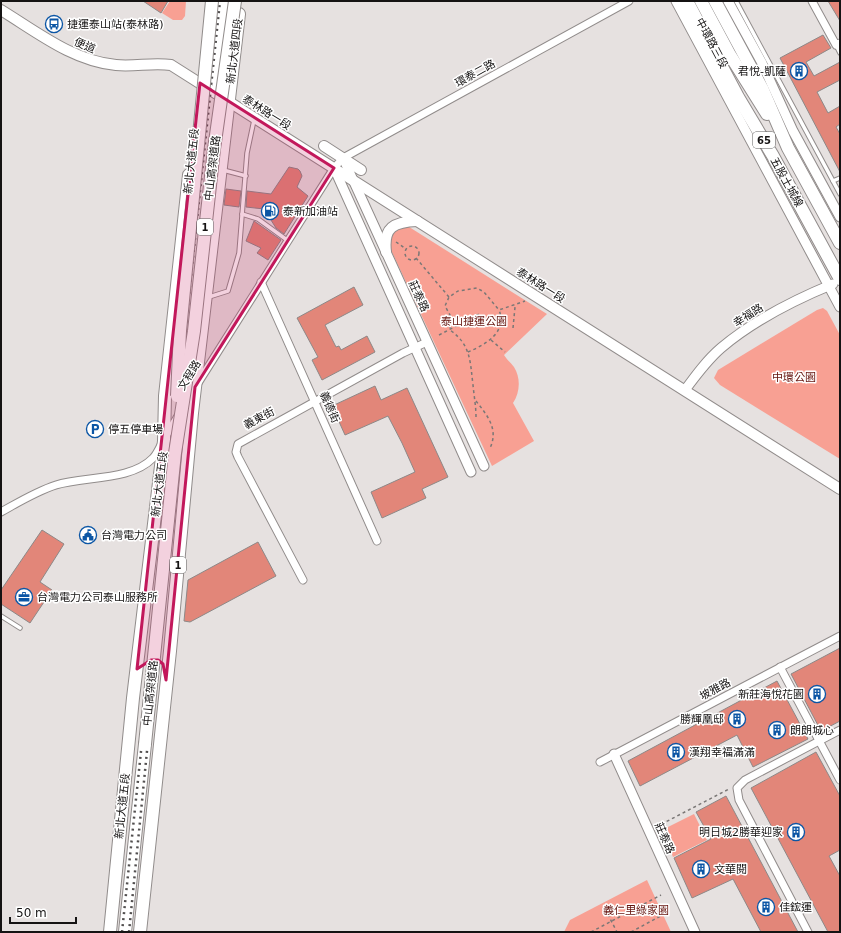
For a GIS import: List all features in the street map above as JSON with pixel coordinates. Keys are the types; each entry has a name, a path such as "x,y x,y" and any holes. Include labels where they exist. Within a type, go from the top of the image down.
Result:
{"main road":[{"name":"1","path":"200,83 207,1"},
{"name":"中山高架道路","path":"175,454 180,331 206,84 212,1"},
{"path":"223,1 215,77 228,102"},
{"name":"中山高架道路","path":"125,932 175,454 194,331 214,149 235,1"},
{"name":"新北大道四段","path":"228,102 240,1"},
{"name":"五股土城線","path":"687,1 738,97 773,156 840,280"},
{"path":"701,1 730,54 788,148"},
{"name":"五股土城線","path":"715,1 762,88 788,148 840,243"},
{"name":"便道","path":"1,10 81,58 118,65 158,63 171,65"},
{"path":"730,54 773,156"},
{"name":"泰林路一段","path":"171,65 840,489"},
{"path":"200,83 215,77"},
{"name":"新北大道五段","path":"110,932 137,669 164,442 165,396 200,83"},
{"name":"1","path":"140,932 195,387 228,102"},
{"path":"324,146 361,170"},
{"path":"386,252 384,241 394,225 401,222 417,221"},
{"path":"181,253 185,261 194,264 199,264 211,257"},
{"path":"137,669 151,660 158,660 163,664 166,680"}],"street":[{"name":"環泰二路","path":"334,168 343,158 629,1"},
{"name":"中環路三段","path":"676,1 840,307"},
{"path":"728,1 762,63 793,131 840,217"},
{"path":"812,1 838,44"},
{"name":"莊泰路","path":"343,158 484,466"},
{"path":"334,168 471,472"},
{"name":"文程路","path":"1,512 32,495 57,485 120,474 137,468 153,459 195,387 334,168"},
{"name":"幸福路","path":"685,390 720,348 767,317 840,280"},
{"name":"義德街","path":"262,282 378,541"},
{"name":"義東街","path":"304,580 238,457 236,448 241,440 427,342"},
{"name":"坡雅路","path":"600,762 840,636"},
{"path":"780,667 840,780"},
{"path":"808,932 739,800 737,788 745,780 840,730"},
{"name":"莊泰路","path":"614,754 695,932"}],"lane":[{"path":"736,1 840,194"},
{"path":"838,44 840,52"},
{"path":"206,298 228,291 239,253 247,153 254,118"},
{"path":"221,170 246,176"},
{"path":"833,181 840,178"},
{"path":"242,214 258,219 287,240"},
{"path":"471,472 484,466"},
{"path":"1,616 20,628"}],"path":[{"path":"396,242 406,249"},
{"path":"406,249 410,246 416,248 418,252 416,258"},
{"path":"406,249 406,257 410,259 416,258"},
{"path":"416,258 449,298"},
{"path":"450,330 450,315 445,306 449,298 458,291 478,288 484,292 502,316 498,329 491,340 468,352"},
{"path":"499,310 515,306 525,301"},
{"path":"513,328 515,306"},
{"path":"439,335 481,313"},
{"path":"450,330 461,338 468,352 476,401 476,417"},
{"path":"491,340 505,352"},
{"path":"476,401 485,413 493,430 494,439 490,448"},
{"path":"649,830 745,780"},
{"path":"591,932 661,895"},
{"path":"605,909 617,932"},
{"path":"631,932 668,912"}],"highlighted area":[{"path":"200,83 334,168 195,387 166,680 163,664 158,660 151,660 137,669"}],"green space":[{"path":"170,1 186,1 185,16 182,20 173,20 162,13"},
{"name":"泰山捷運公園","path":"406,225 547,314 504,355 514,367 519,381 517,395 513,403 534,441 492,466 390,248 392,233 401,226"},
{"name":"中環公園","path":"823,308 827,311 840,335 840,459 720,385 714,378 718,370 817,310"},
{"path":"694,814 707,840 673,857 662,830"},
{"name":"義仁里綠家園","path":"647,880 671,932 564,932 570,920"}],"building":[{"path":"143,1 168,1 161,13"},
{"path":"828,1 840,1 840,21"},
{"path":"823,35 831,48 806,62 814,76 840,62 840,80 817,92 828,113 840,106 840,124 836,127 840,134 840,172 780,58"},
{"path":"289,167 300,171 302,176 297,187 308,196 284,234 276,228 264,209 246,207 247,191 271,194"},
{"path":"226,189 241,191 239,207 224,205"},
{"path":"254,221 281,240 268,260 257,253 261,248 246,241"},
{"path":"354,287 363,305 325,325 336,347 339,346 341,350 367,336 375,352 322,380 312,360 318,357 297,318"},
{"path":"375,386 381,400 407,388 448,477 422,489 426,498 382,518 371,492 415,472 388,416 345,435 332,406"},
{"path":"42,530 64,544 40,582 52,590 30,623 1,604 1,590"},
{"path":"258,542 276,576 190,622 184,621 188,580"},
{"name":"新莊海悅花園","path":"840,648 840,721 821,731 791,674"},
{"path":"777,681 808,739 753,767 737,735 640,786 628,761"},
{"path":"816,752 840,796 840,850 829,856 840,876 840,932 828,932 751,788"},
{"path":"726,796 798,932 761,932 733,879 692,898 674,858 711,839 696,812"}],"railway":[{"path":"122,932 220,1"},
{"path":"129,932 148,741"}],"place":[{"name":"捷運泰山站(泰林路)","path":"54,24"},
{"name":"君悅-凱薩","path":"799,71"},
{"name":"泰新加油站","path":"270,211"},
{"name":"停五停車場","path":"95,429"},
{"name":"台灣電力公司","path":"88,535"},
{"name":"台灣電力公司泰山服務所","path":"24,597"},
{"name":"新莊海悅花園","path":"817,694"},
{"name":"勝輝凰邸","path":"737,719"},
{"name":"朗朗城心","path":"777,730"},
{"name":"漢翔幸福滿滿","path":"676,752"},
{"name":"明日城2勝華迎家","path":"796,832"},
{"name":"文華閱","path":"701,869"},
{"name":"佳鋐運","path":"766,907"}]}
